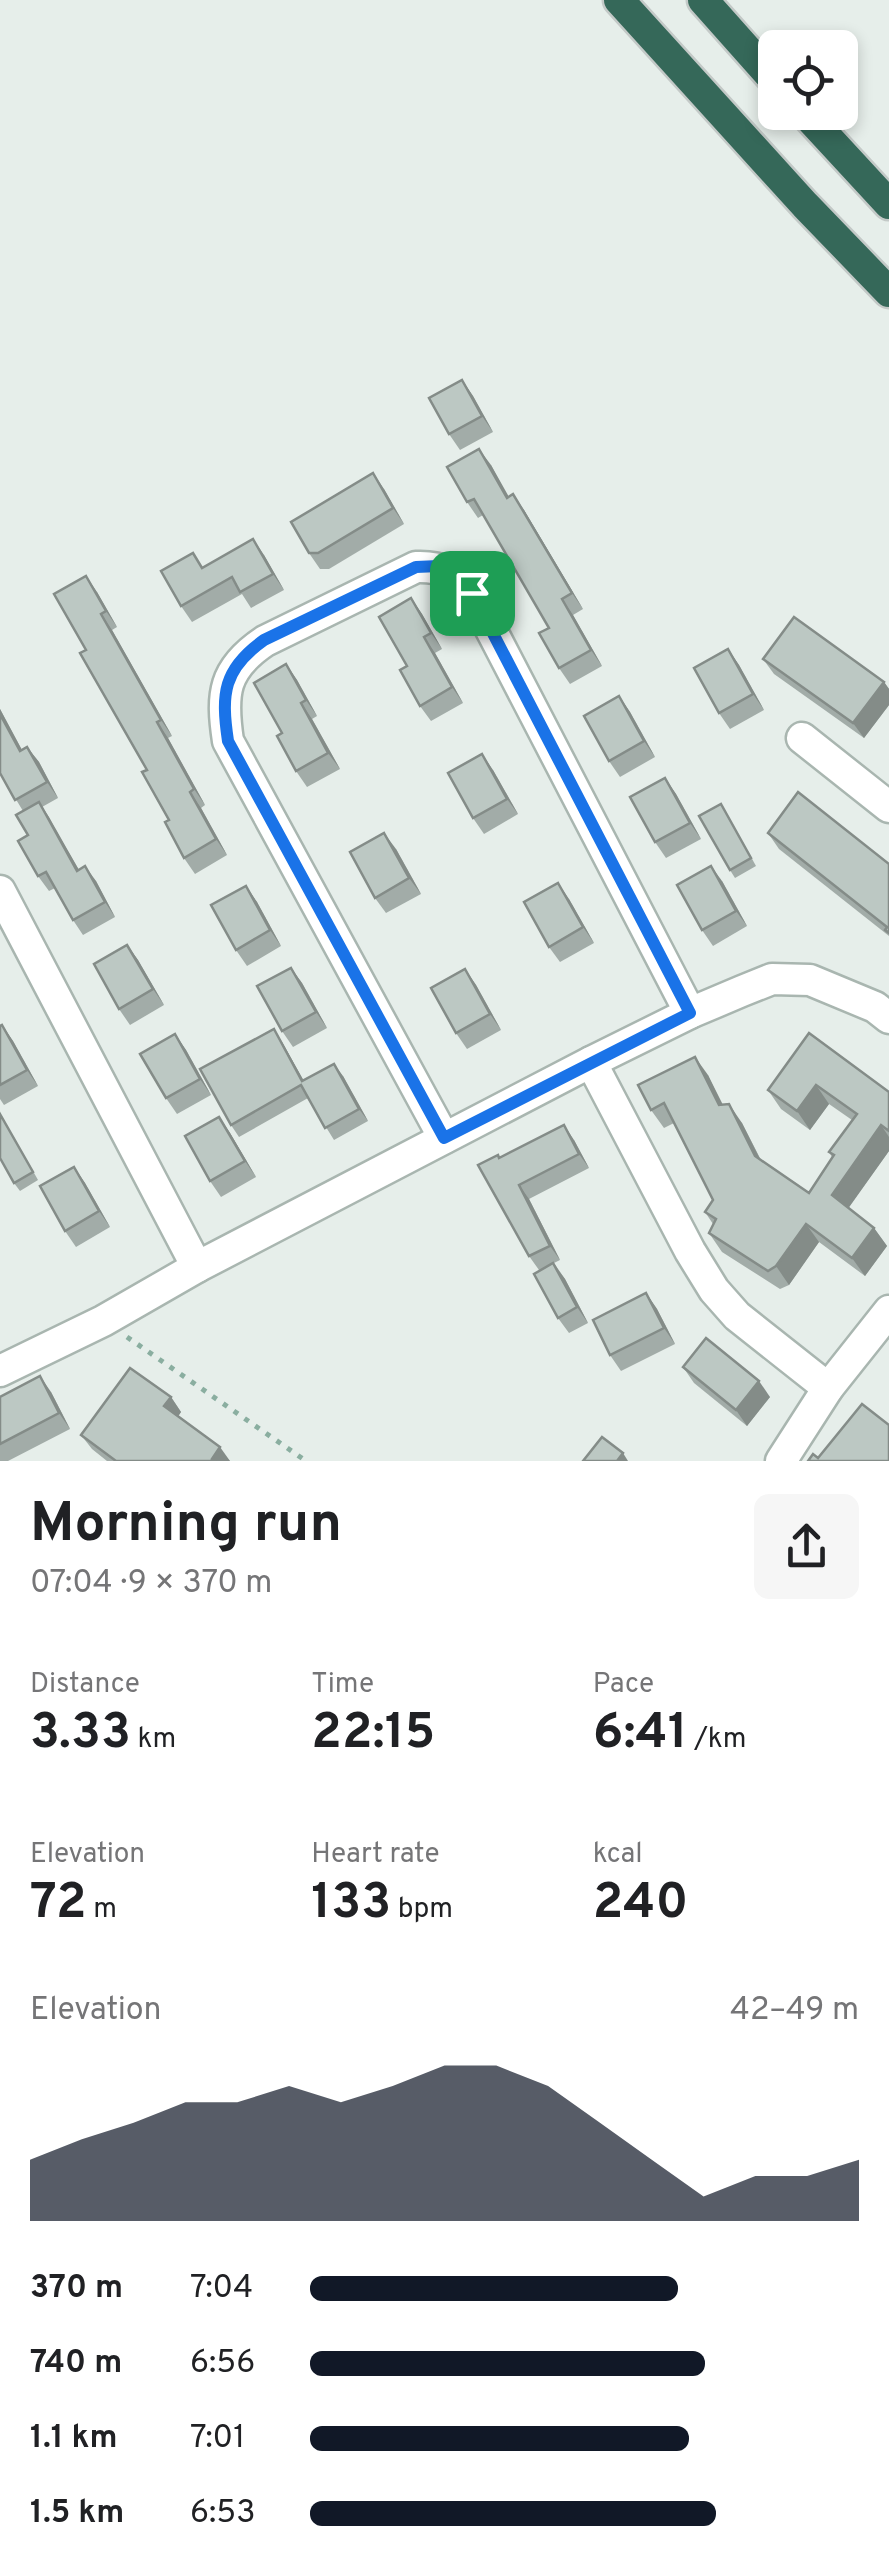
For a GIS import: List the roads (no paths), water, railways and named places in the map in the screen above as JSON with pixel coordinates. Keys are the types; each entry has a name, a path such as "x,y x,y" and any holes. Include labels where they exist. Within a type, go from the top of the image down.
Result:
{"highway":[{"path":"620,0 804,205 889,292"},
{"path":"703,0 758,61"},
{"path":"821,130 889,204"}],"street":[{"path":"444,1138 228,741 222,703 230,676 246,654 264,640 416,567 439,566 458,577 472,593 690,1013"},
{"path":"802,738 889,807"},
{"path":"0,890 197,1267"},
{"path":"0,1371 104,1322 197,1267 591,1062 690,1013 772,979 810,980 875,1007 889,1018"},
{"path":"591,1062 714,1290 737,1316 828,1388"},
{"path":"781,1461 828,1388 889,1312"}]}
